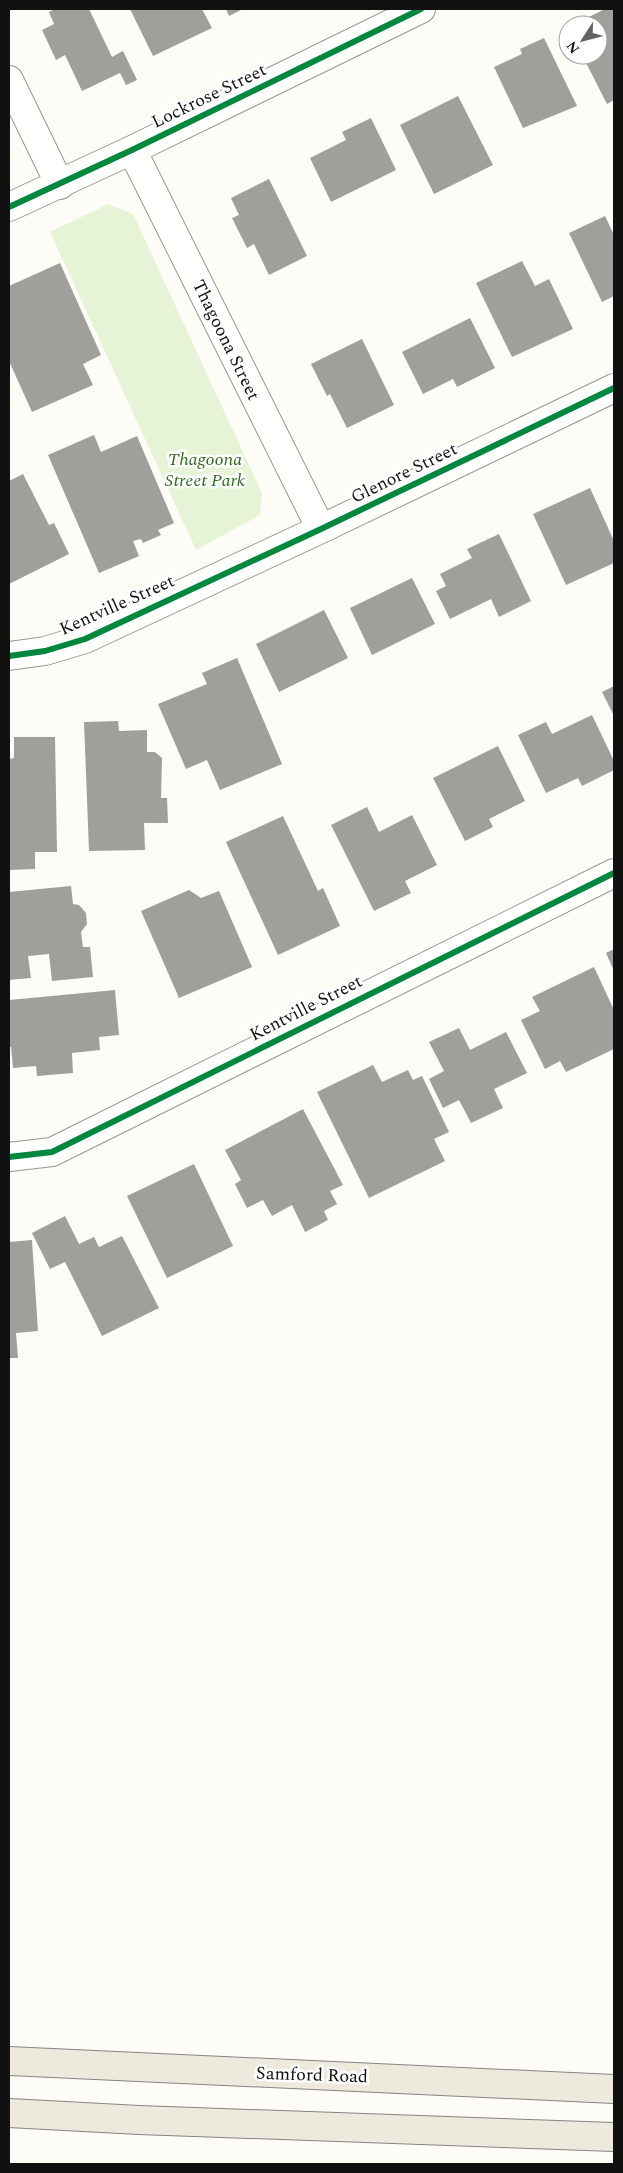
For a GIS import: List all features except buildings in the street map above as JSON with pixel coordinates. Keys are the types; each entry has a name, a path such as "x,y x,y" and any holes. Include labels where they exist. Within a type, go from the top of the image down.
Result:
{"main road":[{"name":"Samford Road","path":"9,2061 614,2089"},
{"path":"9,2113 139,2120 614,2137"}],"street":[{"name":"Lockrose Street","path":"9,207 60,185 421,9"},
{"path":"9,80 60,185"},
{"name":"Thagoona Street","path":"132,150 321,530"},
{"name":"Glenore Street","path":"206,581 321,530 614,388"},
{"name":"Kentville Street","path":"9,656 45,651 85,639 206,581"},
{"name":"Kentville Street","path":"9,1157 52,1152 614,872"}],"green space":[{"name":"Thagoona Street Park","path":"108,204 133,214 262,493 260,515 196,550 50,232"}],"cycle path":[{"path":"9,207 132,150 421,9"},
{"path":"9,656 45,651 85,639 321,529 614,388"},
{"path":"9,1157 52,1152 614,873"}]}
